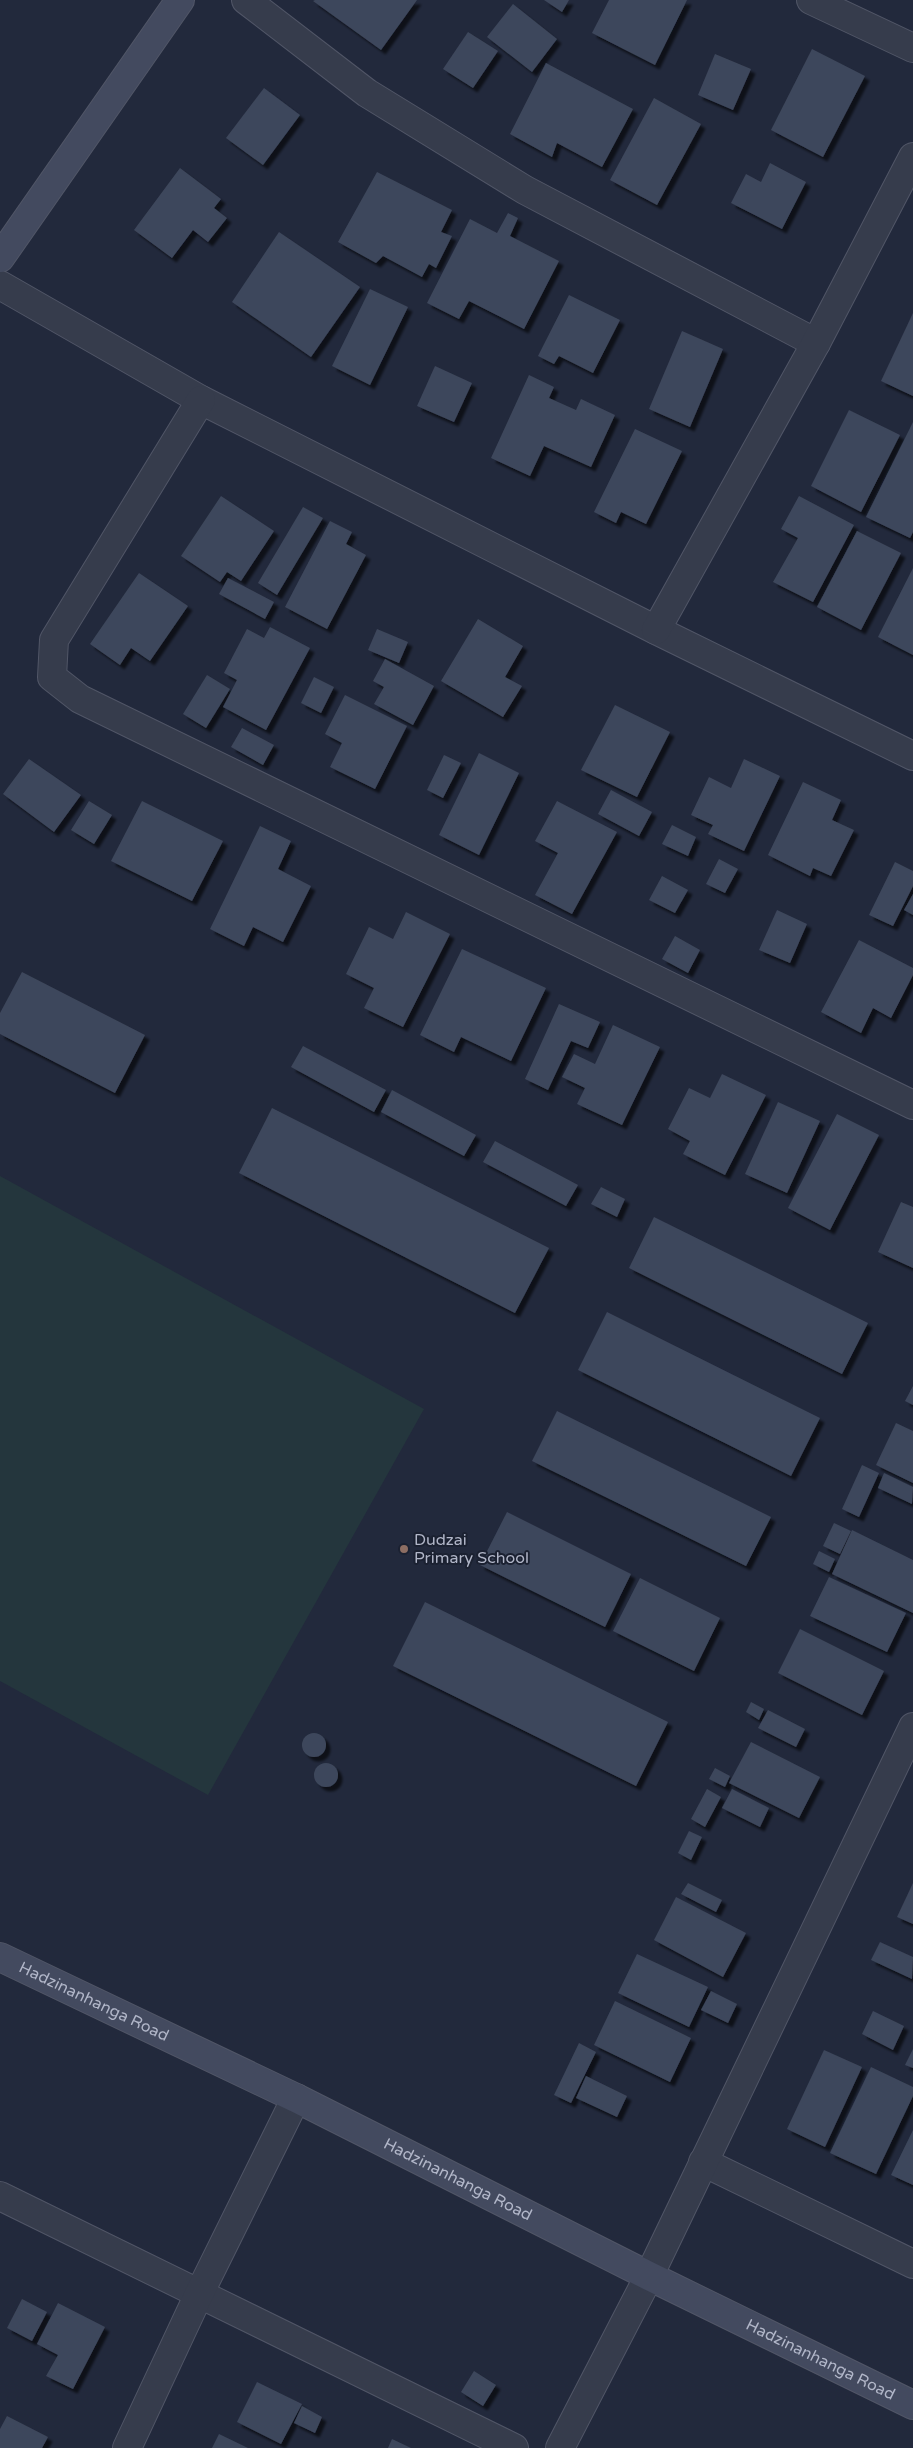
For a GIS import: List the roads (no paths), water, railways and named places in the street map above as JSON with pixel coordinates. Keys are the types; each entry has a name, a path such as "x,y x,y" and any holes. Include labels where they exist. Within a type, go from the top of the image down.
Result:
{"street":[{"path":"0,258 180,0"},
{"path":"246,0 367,93 525,190 816,343"},
{"path":"812,0 913,48"},
{"path":"656,630 816,343 913,157"},
{"path":"0,285 201,400 656,630 913,756"},
{"path":"201,400 54,640 52,676 80,699 913,1105"},
{"path":"560,2448 649,2276 913,1727"},
{"name":"Hadzinanhanga Road","path":"0,1957 296,2098 649,2276 913,2405"},
{"path":"127,2448 200,2292 296,2098"},
{"path":"703,2162 913,2264"},
{"path":"0,2196 200,2292 514,2448"}],"place":[{"name":"Dudzai Primary School","path":"404,1549"}]}
